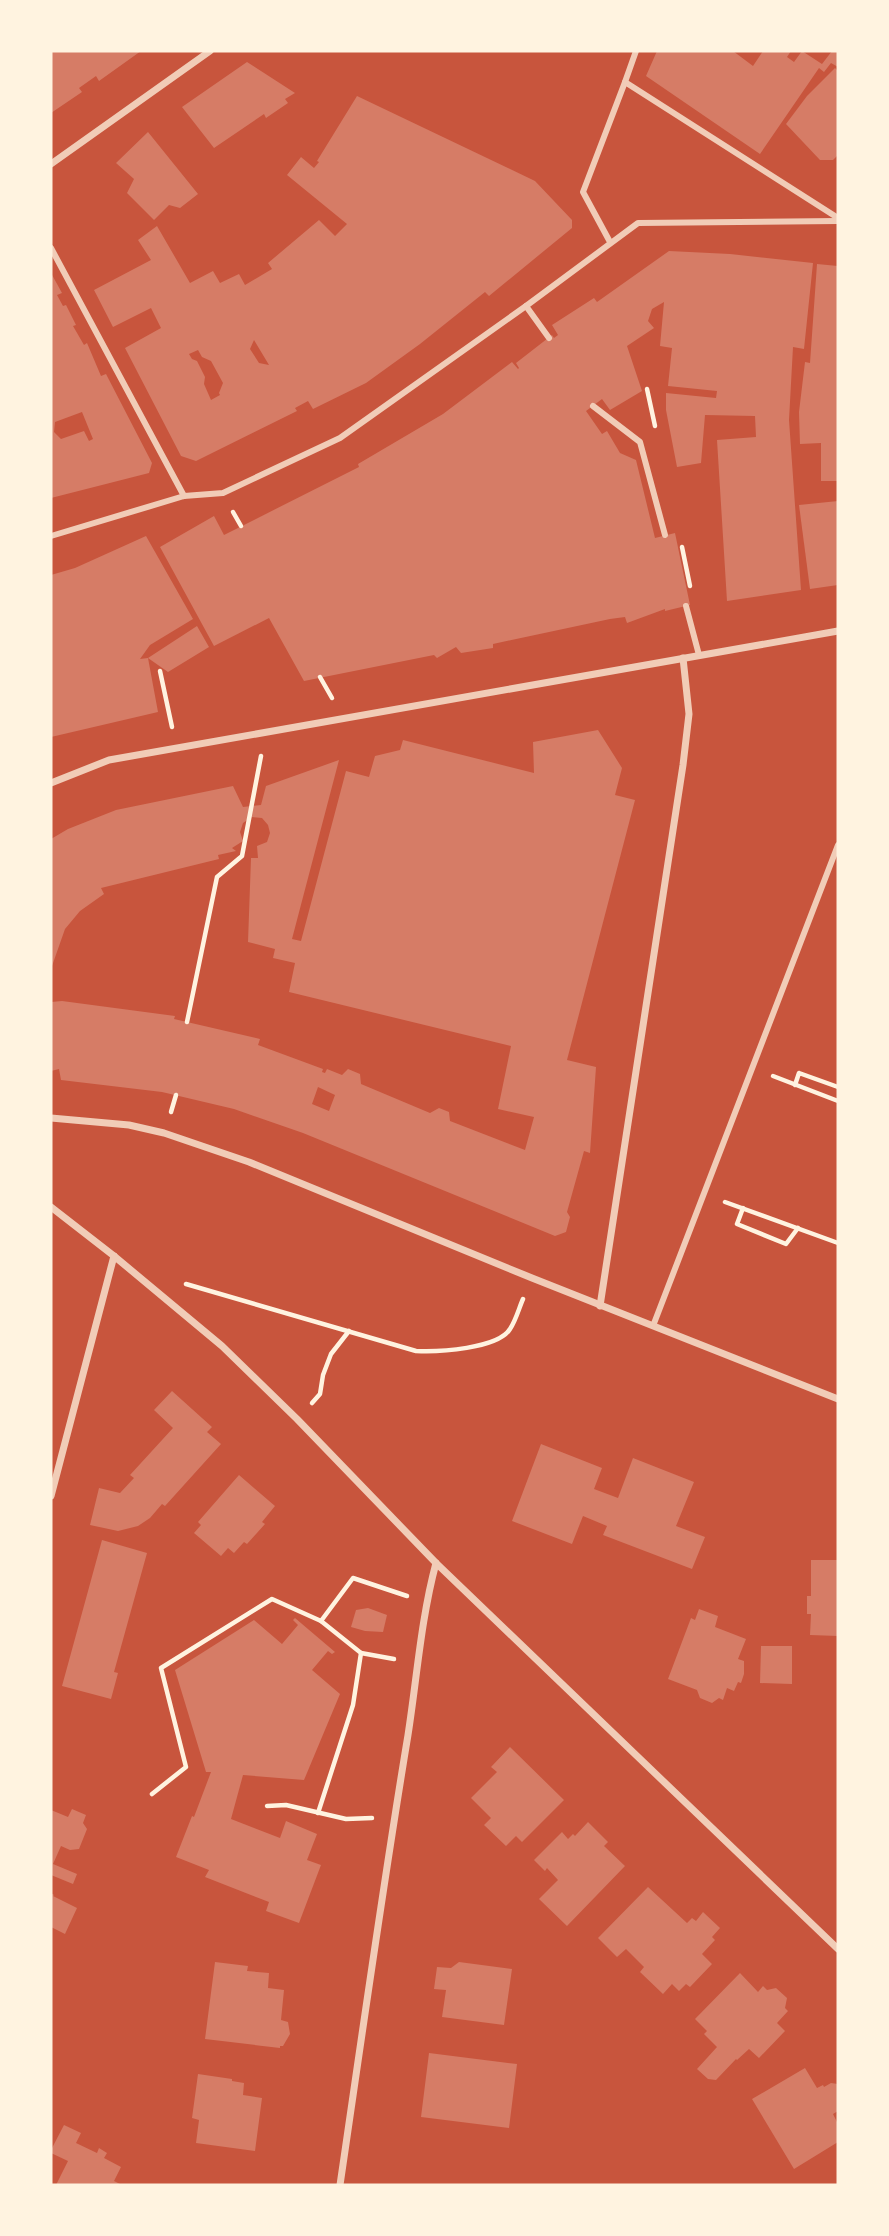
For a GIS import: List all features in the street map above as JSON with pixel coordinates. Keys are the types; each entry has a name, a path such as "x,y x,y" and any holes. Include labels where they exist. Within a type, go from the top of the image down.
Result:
{"street":[{"path":"51,164 210,51"},
{"path":"610,242 583,192 636,51"},
{"path":"625,82 838,219"},
{"path":"51,536 184,496 223,493 340,438 638,223 838,219"},
{"path":"51,248 184,496"},
{"path":"526,306 549,338"},
{"path":"593,406 640,442 665,535"},
{"path":"686,606 699,655"},
{"path":"51,783 109,760 838,631"},
{"path":"600,1306 683,765 689,714 684,658"},
{"path":"653,1326 838,845"},
{"path":"51,1118 129,1125 164,1133 249,1162 600,1306 838,1399"},
{"path":"51,1207 222,1346 297,1419 436,1563 838,1949"},
{"path":"51,1496 114,1256"},
{"path":"340,2185 419,1664 426,1602 436,1563"}],"path":[{"path":"159,671 167,703"},
{"path":"187,1022 217,877 242,856 265,733"},
{"path":"752,1068 838,1101"},
{"path":"795,1085 799,1073 838,1087"},
{"path":"743,1208 737,1224 786,1244 798,1228"},
{"path":"752,1212 838,1243"},
{"path":"179,1282 416,1351 435,1352 491,1343 509,1332 532,1278"},
{"path":"320,1394 331,1354 349,1331"},
{"path":"321,1621 352,1578 426,1602"},
{"path":"152,1794 186,1767 161,1668 272,1599 321,1621 361,1654 387,1658"},
{"path":"318,1813 353,1705 361,1654"},
{"path":"267,1806 286,1805 346,1819 394,1816"}],"building":[{"path":"51,51 141,51 99,81 96,76 79,88 82,92 51,113"},
{"path":"657,51 733,51 753,66 763,51 791,51 787,57 794,62 802,51 822,64 832,51 838,51 838,67 831,63 824,72 819,68 760,154 646,76"},
{"path":"247,62 295,93 285,99 288,103 266,118 264,114 214,148 182,107"},
{"path":"835,68 838,71 838,155 833,160 820,160 786,124 807,96"},
{"path":"357,96 535,181 572,220 572,228 489,296 485,292 366,383 313,409 308,401 295,408 297,411 196,461 181,456 125,348 161,328 151,308 113,327 94,290 151,260 138,240 157,226 190,283 213,271 220,283 239,274 245,285 272,269 268,263 319,220 335,236 347,224 287,175 301,157 314,168 319,162 317,161","holes":["254,340 269,365 259,363 250,349","198,350 202,357 211,361 223,383 220,395 211,400 204,384 205,377 197,361 189,354"]},
{"path":"148,132 198,194 180,208 169,205 154,220 127,193 134,179 116,163"},
{"path":"669,251 813,263 804,349 793,347 789,420 801,590 727,601 717,440 756,437 755,416 705,415 701,463 677,467 666,410 666,393 716,398 717,391 668,386 672,348 660,346 664,302 652,309 648,321 654,328 627,346 642,391 610,410 602,399 586,411 602,434 607,431 620,453 636,460 655,538 675,533 690,605 665,609 627,623 625,617 610,619 493,644 493,648 461,653 456,647 437,658 434,655 304,681 269,618 214,646 160,547 214,516 224,535 359,467 358,464 443,414 512,362 518,369 516,363 552,335 554,338 558,335 552,325 594,298 597,302"},
{"path":"817,264 838,266 838,481 821,481 821,443 800,444 799,412 805,362 810,363"},
{"path":"51,273 62,293 57,295 63,306 66,305 76,325 73,326 84,345 87,343 101,376 106,374 152,463 149,473 51,498","holes":["82,412 93,439 89,441 84,431 61,439 54,432 55,422"]},
{"path":"838,501 838,585 810,589 799,505"},
{"path":"146,536 193,619 150,645 140,659 148,658 158,712 51,737 51,575 75,568"},
{"path":"197,626 209,647 168,672 148,658"},
{"path":"598,730 622,768 615,795 635,800 567,1060 596,1067 590,1153 584,1151 567,1212 570,1217 566,1232 555,1236 303,1133 234,1109 162,1092 61,1080 59,1069 51,1071 51,1002 62,1001 175,1016 174,1019 260,1039 258,1045 323,1069 322,1072 325,1073 327,1069 342,1075 348,1069 360,1074 361,1084 430,1113 439,1108 449,1112 450,1121 525,1150 534,1117 498,1109 511,1046 289,992 295,963 273,958 275,949 248,942 251,858 258,858 257,846 267,842 270,833 262,818 252,817 243,823 240,832 243,841 232,848 236,851 218,855 219,859 101,888 104,894 80,911 65,929 52,966 51,839 68,829 116,810 233,786 243,807 261,805 266,786 339,760 292,939 301,941 346,771 369,777 375,756 400,750 403,740 534,773 533,742","holes":["318,1087 335,1095 329,1111 312,1104"]},
{"path":"172,1391 212,1427 207,1432 221,1444 165,1506 162,1504 150,1518 138,1526 118,1531 90,1525 99,1488 120,1493 134,1478 130,1475 173,1428 154,1410"},
{"path":"541,1444 602,1468 594,1489 618,1498 633,1458 694,1482 676,1526 705,1537 692,1569 603,1535 607,1526 583,1516 572,1544 512,1521"},
{"path":"239,1475 275,1506 262,1522 265,1524 247,1544 244,1542 234,1553 228,1548 221,1556 194,1533 201,1525 198,1522"},
{"path":"102,1540 147,1553 114,1672 118,1673 111,1699 62,1686"},
{"path":"811,1560 838,1562 838,1636 810,1635 811,1614 807,1614 807,1596 811,1596"},
{"path":"368,1608 387,1615 383,1632 351,1627 356,1610"},
{"path":"699,1609 718,1616 715,1627 746,1639 738,1659 744,1661 741,1683 738,1682 734,1691 727,1688 723,1700 719,1698 712,1703 700,1698 697,1690 668,1679 691,1618 695,1620"},
{"path":"295,1618 335,1652 332,1654 328,1651 312,1670 340,1694 304,1780 243,1775 231,1819 280,1838 286,1821 317,1834 307,1860 321,1865 299,1923 266,1911 269,1902 205,1877 209,1870 176,1857 211,1772 206,1772 175,1670 254,1620 282,1644 298,1625 293,1620"},
{"path":"761,1646 792,1646 792,1684 760,1683"},
{"path":"510,1747 564,1800 522,1842 516,1836 506,1846 484,1825 491,1818 471,1798 497,1772 491,1767"},
{"path":"72,1809 86,1815 83,1823 87,1829 79,1849 70,1850 61,1846 53,1864 77,1874 73,1884 51,1875 51,1810 68,1817"},
{"path":"588,1822 608,1842 604,1846 625,1866 567,1926 539,1899 558,1880 547,1868 545,1871 534,1860 562,1832 568,1839 573,1834 575,1836"},
{"path":"648,1887 687,1923 692,1918 696,1921 703,1912 720,1928 712,1937 715,1940 702,1954 712,1964 690,1987 686,1984 679,1991 672,1984 663,1994 640,1972 644,1967 626,1949 617,1957 598,1938"},
{"path":"51,1893 77,1908 65,1934 51,1927"},
{"path":"215,1962 248,1966 247,1971 269,1973 268,1988 284,1990 281,2020 288,2022 290,2034 283,2046 280,2048 205,2039"},
{"path":"459,1962 512,1969 504,2025 442,2017 446,1990 434,1989 437,1967 451,1968"},
{"path":"740,1973 758,1992 763,1986 767,1990 776,1988 787,1998 785,2008 788,2011 777,2023 785,2031 759,2058 749,2049 716,2080 708,2079 697,2069 717,2047 704,2034 707,2031 695,2019"},
{"path":"429,2053 517,2064 509,2128 421,2117"},
{"path":"805,2068 817,2088 831,2083 838,2084 838,2111 833,2114 838,2124 838,2142 794,2169 752,2099"},
{"path":"198,2074 244,2083 243,2095 262,2098 255,2151 196,2143 199,2120 192,2118"},
{"path":"64,2125 81,2133 76,2143 97,2153 99,2148 107,2153 104,2158 121,2167 114,2181 122,2185 56,2185 68,2161 51,2153 51,2150"}]}
